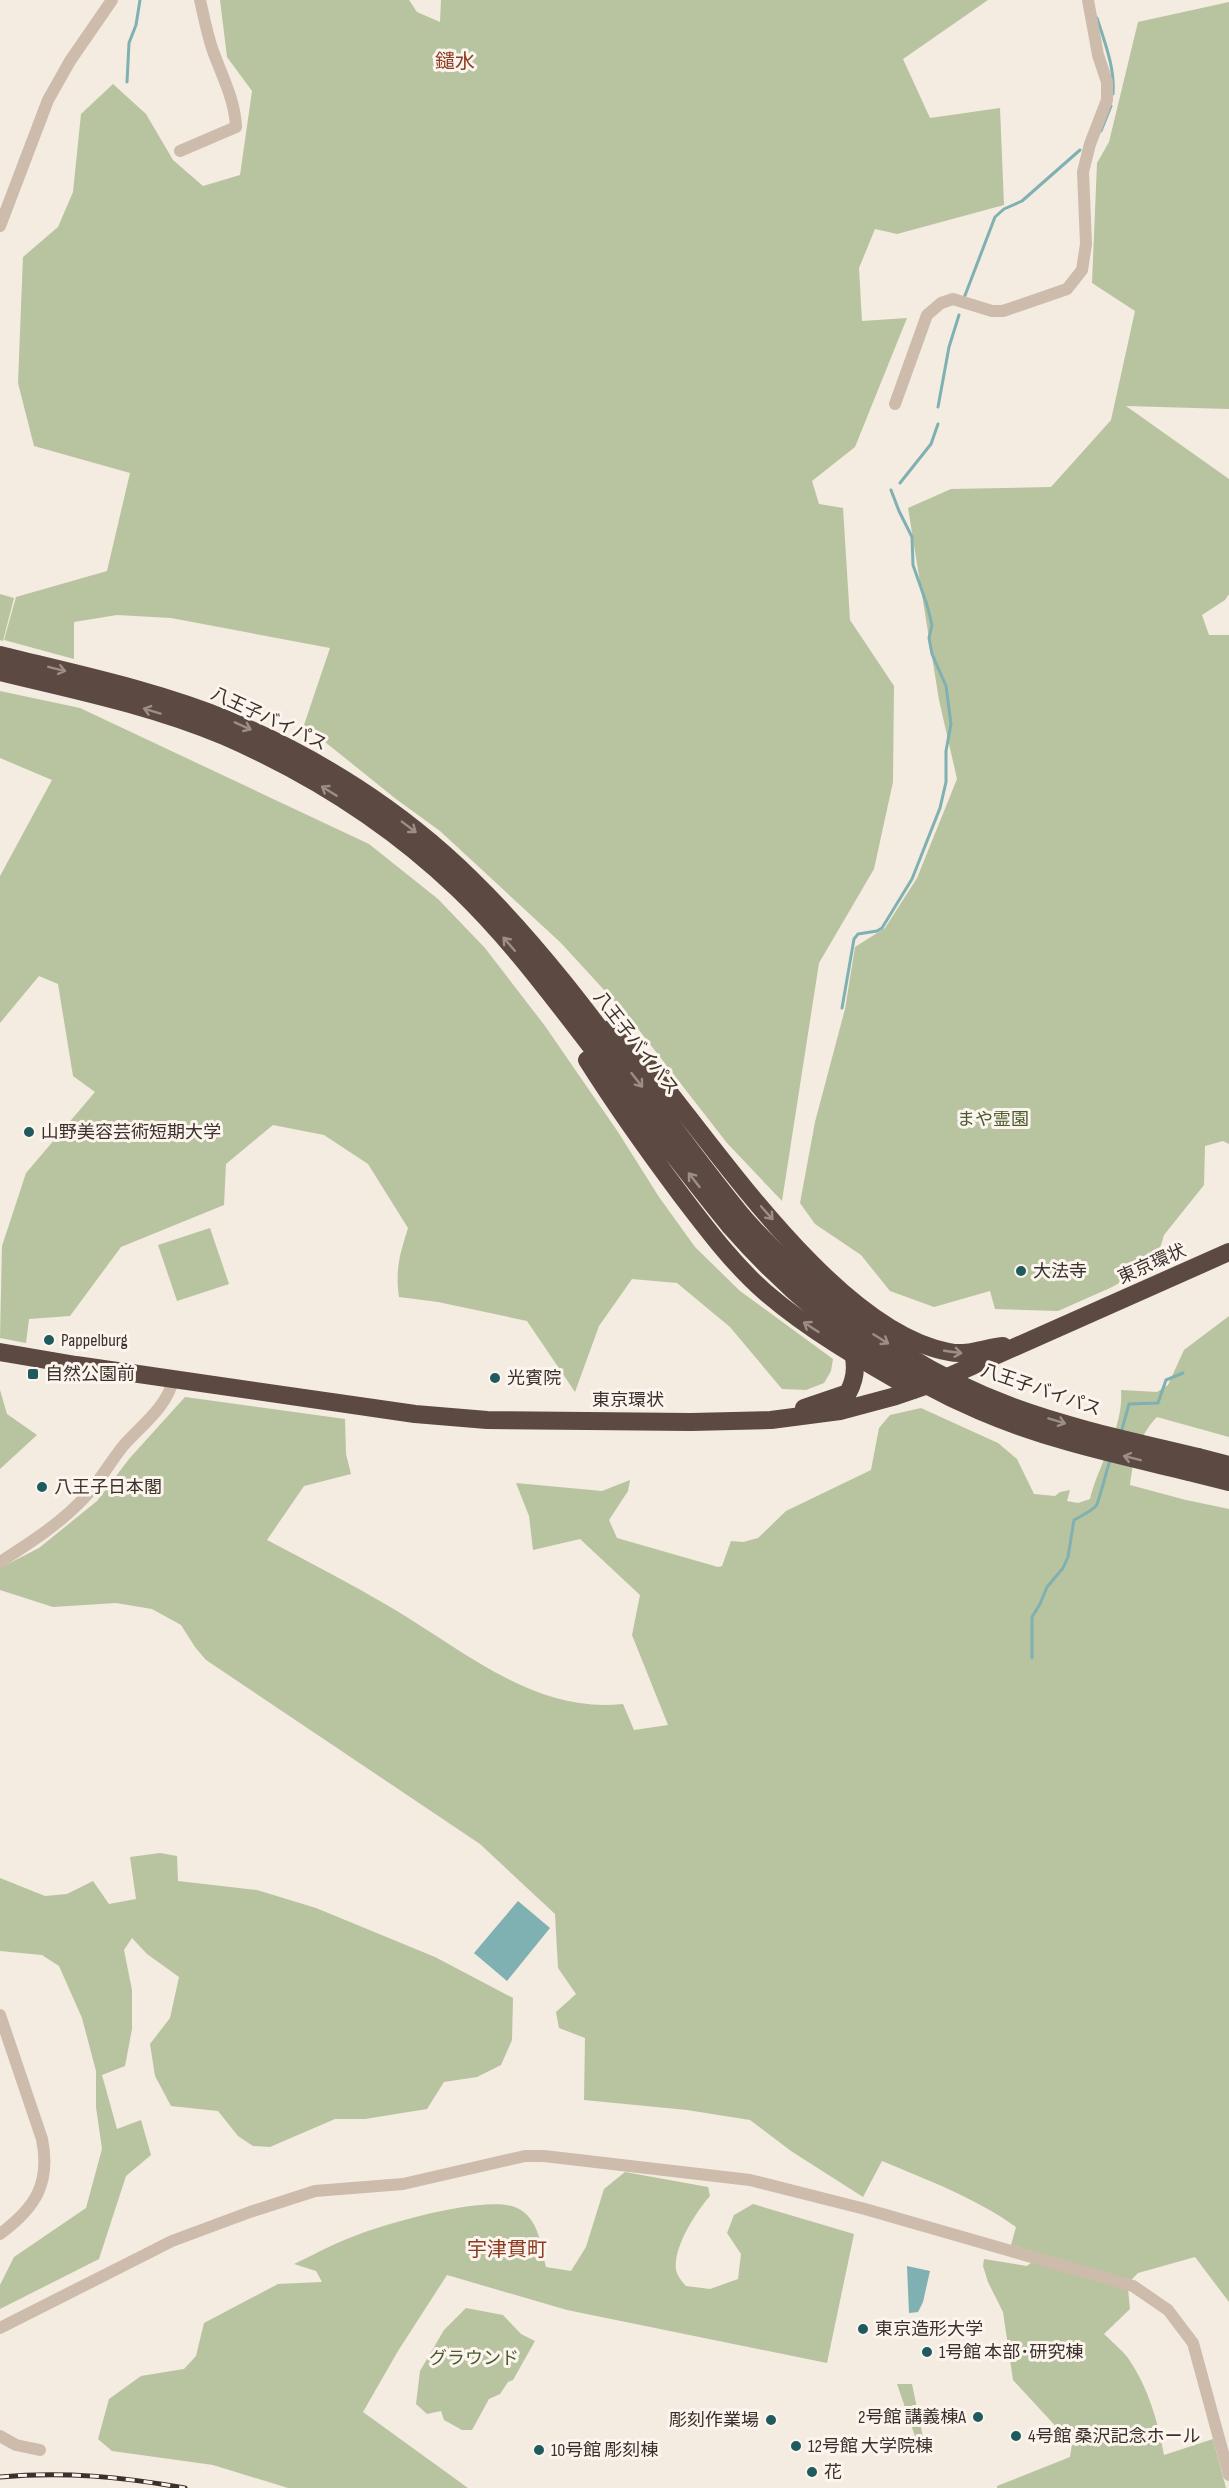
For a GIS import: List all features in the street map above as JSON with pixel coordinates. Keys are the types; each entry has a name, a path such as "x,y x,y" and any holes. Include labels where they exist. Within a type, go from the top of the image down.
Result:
{"highway":[{"name":"八王子バイパス","path":"0,655 181,703 260,734 313,761 385,808 462,871 509,919 561,981 737,1221"},
{"name":"八王子バイパス","path":"0,672 123,703 175,718 221,735 303,775 377,823 458,889 536,975 737,1221 848,1316 914,1359 986,1396 1046,1418 1194,1465 1229,1482"},
{"path":"536,975 589,1062 648,1151 714,1238 764,1292 853,1354 914,1390"},
{"path":"561,981 647,1065 746,1190 829,1280 862,1308 909,1338 932,1348 965,1354 988,1347 1022,1344"},
{"name":"東京環状","path":"0,1352 173,1379 467,1419 691,1422 771,1420 840,1411 934,1383 1229,1252"},
{"path":"909,1338 927,1354 933,1366 934,1383"},
{"path":"771,1420 848,1393 856,1367 853,1354"},
{"name":"八王子バイパス","path":"1194,1465 1229,1465"}],"street":[{"path":"0,226 48,100 70,61 112,0"},
{"path":"180,151 236,128 226,82 212,49 200,0"},
{"path":"895,404 927,315 941,303 953,299 992,311 1003,311 1067,289 1082,270 1086,244 1083,172 1090,144 1107,99 1107,82 1098,55 1088,0"},
{"path":"0,1562 34,1540 84,1498 104,1475 122,1448 160,1406 169,1392 173,1379"},
{"path":"0,2015 42,2139 45,2158 43,2180 37,2196 21,2218 0,2234"},
{"path":"0,2328 172,2241 234,2217 315,2191 403,2184 510,2158 534,2156 750,2180 865,2208 1133,2286 1168,2310 1193,2343 1229,2475"},
{"path":"0,2436 16,2445 40,2450"}],"green space":[{"path":"220,0 409,0 417,12 440,22 441,0 988,0 903,59 930,118 1000,108 1004,205 897,234 875,229 859,268 862,321 907,318 855,447 812,481 819,504 843,508 850,620 894,686 893,782 874,869 819,963 782,1201 727,1143 628,1016 561,943 440,831 396,799 304,725 330,648 171,618 117,615 74,622 74,659 4,640 16,597 107,571 130,473 34,446 18,383 23,257 58,227 73,192 81,114 113,84 146,114 173,160 203,186 240,175 252,91 227,57"},
{"name":"まや霊園","path":"1229,2 1229,409 1126,406 1229,479 1229,594 1225,600 1202,615 1209,635 1229,635 1229,1144 1223,1141 1205,1146 1204,1185 1164,1235 1155,1264 1110,1288 1058,1311 995,1309 990,1291 934,1307 890,1291 861,1255 815,1224 800,1203 815,1122 845,1009 855,947 885,928 917,878 957,779 939,700 908,508 951,489 1051,487 1111,420 1135,311 1092,283 1097,163 1109,142 1138,22"},
{"path":"0,594 14,598 3,641 0,640"},
{"path":"0,691 80,708 369,844 438,899 485,948 545,1026 695,1247 740,1291 833,1359 831,1371 824,1383 806,1390 782,1389 730,1327 677,1283 632,1279 599,1326 575,1392 527,1321 438,1302 399,1297 399,1262 408,1228 368,1164 324,1135 273,1125 226,1164 224,1205 121,1247 70,1316 29,1319 26,1343 0,1338 2,1246 26,1173 95,1092 73,1076 58,984 39,976 0,1023 0,876 52,780 0,758"},
{"path":"210,1228 229,1284 177,1301 158,1245"},
{"path":"1229,1316 1229,1437 1157,1417 1141,1440 1130,1485 1229,1509 1229,2302 1195,2257 1138,2273 1131,2280 1011,2245 1016,2227 1001,2217 951,2190 882,2161 863,2197 791,2151 750,2120 687,2110 584,2100 585,2038 559,2028 556,2012 576,1994 558,1968 555,1914 480,1844 206,1660 181,1625 152,1609 116,1603 53,1607 0,1590 0,1568 39,1548 97,1501 129,1459 185,1397 345,1419 346,1454 351,1474 304,1486 267,1540 377,1599 501,1676 560,1699 591,1704 623,1704 634,1730 668,1725 632,1635 640,1595 580,1539 533,1550 529,1516 516,1483 602,1491 630,1480 628,1491 609,1520 617,1538 718,1567 722,1566 731,1541 743,1542 758,1538 786,1511 871,1470 879,1428 890,1415 921,1408 998,1443 1017,1459 1034,1494 1055,1496 1060,1492 1070,1490 1067,1501 1078,1503 1090,1499 1119,1418 1121,1390 1157,1392 1168,1385 1184,1350"},
{"path":"0,1390 7,1414 37,1435 0,1469"},
{"path":"160,1853 177,1856 178,1881 257,1890 316,1908 435,1957 513,1998 512,2040 501,2065 477,2077 444,2082 427,2109 365,2119 335,2119 270,2147 253,2146 238,2136 218,2111 171,2106 155,2076 150,2044 170,2018 179,1977 147,1954 132,1938 124,1950 132,1990 132,2029 125,2066 102,2075 117,2129 141,2120 151,2155 126,2176 99,2259 0,2309 0,2285 14,2257 86,2208 102,2149 96,2107 96,2071 82,2018 59,1966 42,1955 0,1951 0,1878 45,1896 67,1894 93,1881 109,1904 136,1899 130,1857"},
{"path":"625,2172 708,2187 710,2196 692,2220 678,2251 676,2270 686,2286 710,2289 738,2279 741,2254 727,2233 734,2215 753,2204 854,2234 827,2363 567,2310 447,2275 398,2351 363,2412 468,2488 288,2488 213,2465 112,2451 98,2439 109,2399 141,2376 184,2369 196,2356 204,2323 278,2284 322,2282 316,2271 294,2264 349,2238 391,2224 462,2207 503,2205 517,2208 530,2218 538,2233 546,2267 571,2271 586,2247 604,2189"},
{"path":"984,2259 1027,2266 1032,2262 1128,2289 1130,2309 1104,2334 1128,2358 1147,2392 1164,2455 1213,2439 1226,2488 997,2488 997,2486 1070,2457 1072,2444 1013,2380 1003,2312 988,2282 983,2266"},
{"name":"グラウンド","path":"466,2308 503,2315 521,2334 535,2341 513,2380 508,2382 500,2394 489,2399 472,2430 462,2430 444,2420 441,2411 427,2414 416,2404 420,2371 444,2330"},
{"path":"897,2384 912,2384 924,2442 918,2445"}],"water":[{"path":"518,1901 550,1928 507,1981 474,1953"},
{"path":"907,2266 930,2271 923,2302 918,2312 909,2313"}],"waterway":[{"path":"127,82 129,43 136,25 140,0"},
{"path":"1097,18 1111,65 1113,94"},
{"path":"1101,131 1111,106"},
{"path":"964,298 995,217 1004,209 1022,201 1080,150"},
{"path":"938,407 949,347 959,315"},
{"path":"900,483 931,444 938,424"},
{"path":"842,1008 854,939 858,934 882,928 912,879 940,808 946,782 946,751 951,724 946,686 932,654 929,638 932,625 913,565 912,537 891,490"},
{"path":"1121,1433 1129,1404 1158,1403 1166,1380 1183,1373"},
{"path":"1032,1658 1032,1617 1047,1587 1063,1568 1068,1557 1074,1520 1096,1506 1111,1458"}],"railway":[{"path":"0,2477 93,2476 185,2488"}],"place":[{"name":"山野美容芸術短期大学","path":"29,1132"},
{"name":"大法寺","path":"1021,1271"},
{"name":"Pappelburg","path":"49,1340"},
{"name":"自然公園前","path":"33,1374"},
{"name":"光賓院","path":"495,1378"},
{"name":"八王子日本閣","path":"42,1487"},
{"name":"東京造形大学","path":"863,2329"},
{"name":"1号館 本部･研究棟","path":"927,2352"},
{"name":"2号館 講義棟A","path":"978,2417"},
{"name":"彫刻作業場","path":"771,2420"},
{"name":"4号館 桑沢記念ホール","path":"1016,2436"},
{"name":"12号館 大学院棟","path":"796,2446"},
{"name":"10号館 彫刻棟","path":"539,2450"},
{"name":"花","path":"812,2472"}],"district":[{"name":"鑓水","path":"455,62"},
{"name":"宇津貫町","path":"507,2250"}]}
